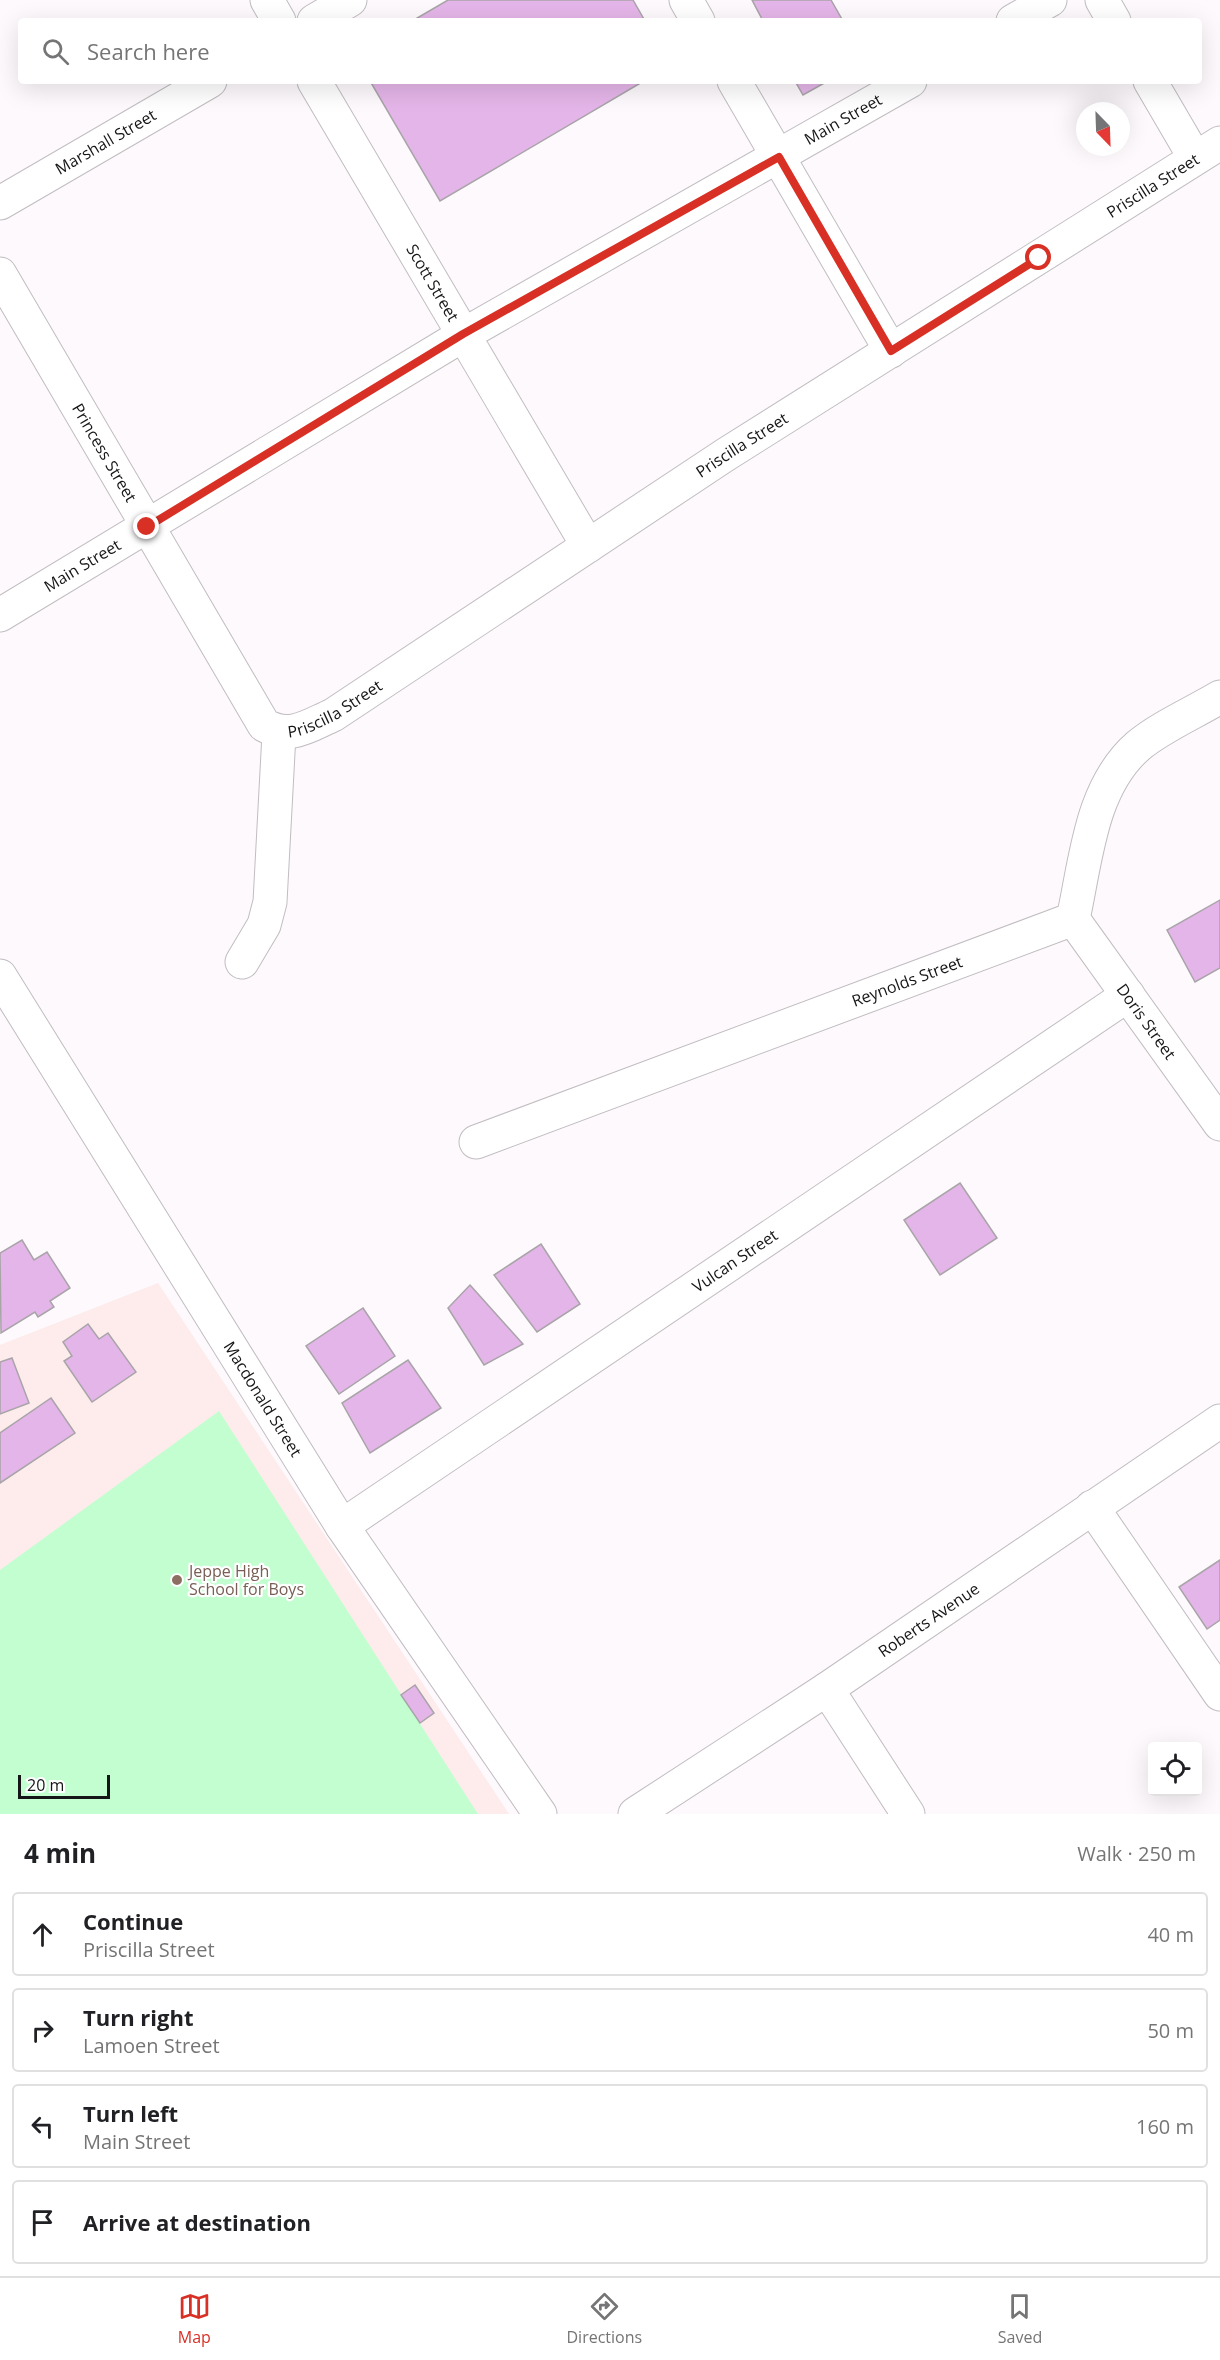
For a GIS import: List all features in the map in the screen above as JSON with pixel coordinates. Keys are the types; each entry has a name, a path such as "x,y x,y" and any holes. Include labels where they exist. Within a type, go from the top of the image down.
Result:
{"street":[{"path":"267,0 277,18"},
{"path":"319,18 350,0"},
{"path":"686,0 696,18"},
{"path":"1018,18 1050,0"},
{"path":"1102,0 1112,18"},
{"name":"Marshall Street","path":"0,203 205,84"},
{"name":"Scott Street","path":"316,84 588,546"},
{"path":"736,84 891,351"},
{"name":"Main Street","path":"0,615 463,334 905,84"},
{"path":"1153,84 1208,150"},
{"name":"Priscilla Street","path":"271,730 295,732 333,715 725,455 1208,150"},
{"name":"Princess Street","path":"0,274 147,527 271,730"},
{"path":"1073,919 1097,807 1119,766 1139,745 1220,697"},
{"path":"242,962 256,942 264,925 270,902 271,730"},
{"name":"Doris Street","path":"1073,919 1220,1124"},
{"name":"Reynolds Street","path":"476,1142 1073,919"},
{"name":"Macdonald Street","path":"0,976 342,1526 540,1814"},
{"name":"Vulcan Street","path":"342,1526 1128,995"},
{"name":"Roberts Avenue","path":"635,1814 827,1689 1220,1421"},
{"path":"1092,1507 1220,1694"},
{"path":"827,1689 908,1814"}],"shaded area":[{"name":"Jeppe High School for Boys","path":"158,1283 509,1814 0,1814 0,1345"}],"green space":[{"name":"Jeppe High School for Boys","path":"219,1411 478,1814 0,1814 0,1570"}],"building":[{"path":"448,0 633,0 643,18 417,18"},
{"path":"752,0 831,0 841,18 761,18"},
{"path":"372,84 639,84 440,201"},
{"path":"797,84 823,84 803,95"},
{"path":"1220,900 1220,968 1195,982 1167,930"},
{"path":"960,1183 997,1238 940,1275 904,1220"},
{"path":"22,1240 34,1260 47,1252 70,1288 50,1301 54,1307 38,1317 35,1312 1,1333 0,1253"},
{"path":"541,1244 580,1304 537,1332 494,1275"},
{"path":"470,1285 523,1344 484,1365 448,1308"},
{"path":"363,1308 395,1356 339,1394 306,1346"},
{"path":"88,1324 99,1339 108,1333 136,1372 92,1402 64,1361 72,1356 63,1342"},
{"path":"12,1358 29,1403 0,1414 0,1362"},
{"path":"408,1360 441,1408 370,1453 342,1403"},
{"path":"51,1398 75,1433 0,1483 0,1433"},
{"path":"1220,1560 1220,1620 1207,1629 1179,1587"},
{"path":"415,1685 434,1713 420,1723 401,1695"}],"place":[{"name":"Jeppe High School for Boys","path":"177,1580"}],"route":[{"path":"147,527 463,334 779,157 891,351 1039,258"}]}
